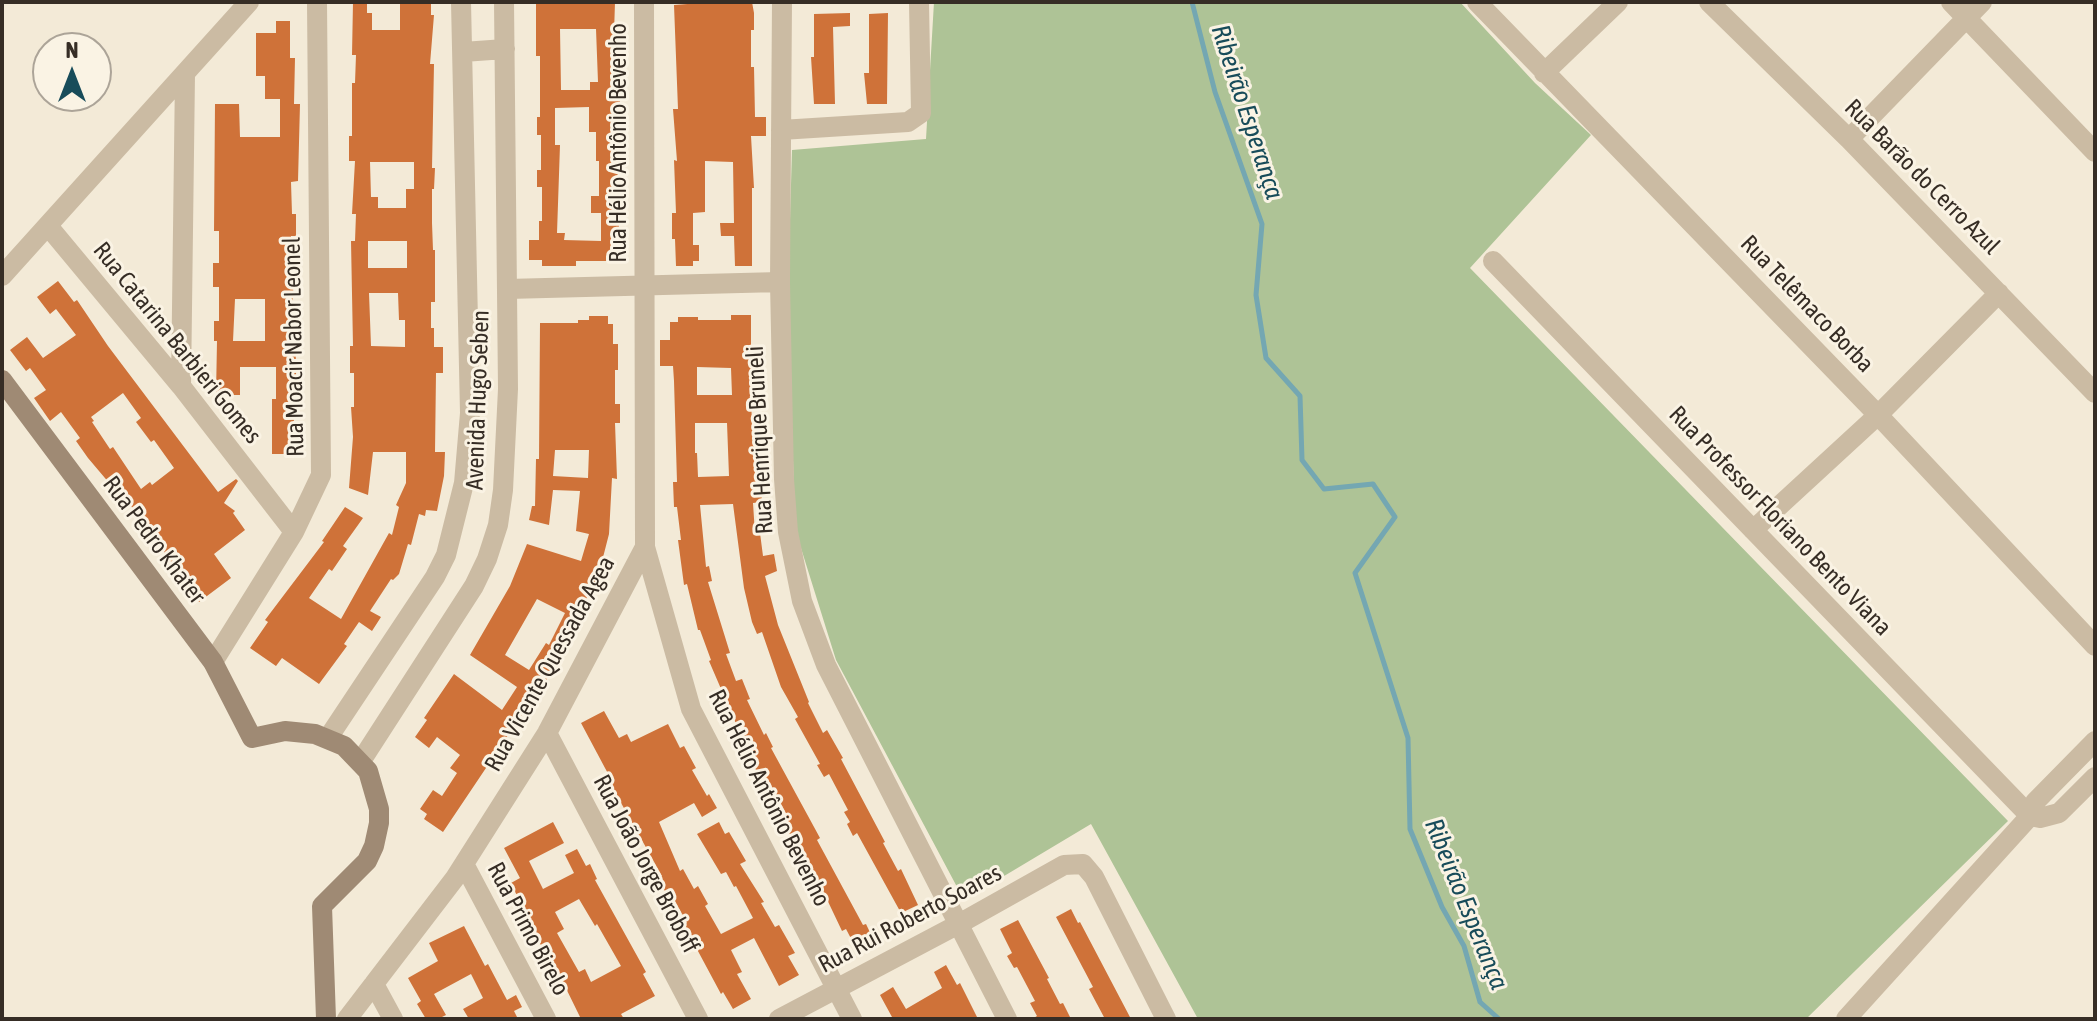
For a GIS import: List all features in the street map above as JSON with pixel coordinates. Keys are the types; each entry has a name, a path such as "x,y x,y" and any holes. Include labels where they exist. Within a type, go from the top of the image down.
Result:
{"street":[{"path":"2,276 249,2"},
{"name":"Rua Moacir Nabor Leonel","path":"213,662 294,532 321,475 317,2"},
{"name":"Avenida Hugo Seben","path":"328,738 435,577 446,555 464,483 470,413 461,2"},
{"name":"Avenida Hugo Seben","path":"361,761 474,586 498,525 503,490 508,389 504,2"},
{"name":"Rua Hélio Antônio Bevenho","path":"644,2 644,284"},
{"name":"Rua Henrique Bruneli","path":"782,2 780,282 784,479 788,532 802,601 826,665 1007,1019"},
{"path":"781,130 908,122 921,113 919,2"},
{"name":"Rua Telêmaco Borba","path":"1477,2 1878,415 2095,646"},
{"path":"1544,73 1618,2"},
{"name":"Rua Barão do Cerro Azul","path":"1709,2 1849,139 2095,393"},
{"path":"1951,2 2095,152"},
{"path":"1849,139 1982,2"},
{"path":"463,52 505,49"},
{"path":"181,386 185,74"},
{"name":"Rua Catarina Barbieri Gomes","path":"48,226 181,386 294,532"},
{"name":"Rua Professor Floriano Bento Viana","path":"1493,261 2030,816"},
{"path":"507,289 780,282"},
{"name":"Rua Vicente Quessada Agea","path":"347,1019 464,864 547,733 645,547 644,284"},
{"path":"1753,530 1878,415 1999,293"},
{"name":"Rua Pedro Khater","path":"2,380 213,662 252,738 301,731 328,738"},
{"name":"Rua Hélio Antônio Bevenho","path":"645,547 691,709 852,1019"},
{"name":"Rua João Jorge Broboff","path":"547,733 698,1019"},
{"path":"326,1019 322,906 367,861 378,835 379,823 377,795 368,771 344,746 328,738"},
{"path":"1846,1019 2030,816 2035,802 2095,741"},
{"path":"2030,816 2040,818 2059,813 2095,777"},
{"name":"Rua Primo Birelo","path":"464,864 546,1019"},
{"name":"Rua Rui Roberto Soares","path":"779,1019 1064,865 1083,864 1094,877 1166,1019"},
{"path":"374,984 393,1019"}],"green space":[{"path":"934,2 1460,2 1535,83 1591,135 1470,268 2008,821 1806,1019 1198,1019 1091,824 964,900 836,660 795,529 788,288 792,150 926,139"}],"building":[{"path":"353,2 367,2 367,13 372,13 372,30 400,30 400,2 431,2 431,15 434,15 430,64 434,64 432,223 435,302 431,302 431,328 434,328 434,347 443,347 443,373 436,373 435,452 445,452 444,476 437,511 426,510 425,516 419,514 399,574 391,579 370,611 381,617 372,631 359,622 344,644 347,646 319,684 282,658 276,666 250,648 268,622 265,620 324,542 345,507 363,518 343,546 347,549 309,598 341,619 389,533 392,535 399,507 396,505 406,483 406,452 373,452 368,495 349,488 353,437 351,407 354,407 354,373 350,373 350,346 353,346 351,241 355,241 356,214 352,214 355,161 349,161 356,55 352,55","holes":["370,162 414,162 414,189 406,189 406,208 378,208 378,197 371,197","368,241 407,241 407,268 368,268","369,293 398,293 399,320 405,320 405,347 371,346"]},
{"path":"615,2 613,65 617,65 617,82 620,83 615,136 618,261 576,261 576,266 542,266 542,260 529,260 529,240 539,240 539,221 542,221 542,187 537,187 537,170 541,170 541,135 537,135 540,56 536,56 536,3","holes":["560,29 596,29 598,82 590,82 590,90 561,90","589,107 589,132 596,132 596,161 599,161 599,196 591,196 591,213 601,213 601,241 564,240 565,233 557,233 560,145 555,145 555,108"]},
{"path":"752,2 754,13 751,67 754,67 755,117 766,117 766,136 751,136 754,188 752,266 735,266 734,236 721,236 720,223 734,223 733,162 705,161 705,212 693,213 693,245 699,245 699,261 693,261 693,266 676,266 675,239 672,239 672,213 676,213 674,160 677,161 673,109 678,109 674,5"},
{"path":"850,13 850,26 833,27 835,104 814,104 811,57 814,57 814,14"},
{"path":"888,13 887,104 867,104 864,73 869,73 869,14"},
{"path":"276,21 290,21 290,58 295,58 294,104 300,104 298,181 291,182 292,214 296,214 296,236 291,236 296,367 296,394 293,394 295,454 272,454 272,399 276,399 276,367 240,367 240,395 216,395 217,341 214,341 214,321 219,321 219,287 213,287 213,263 219,263 219,231 214,231 215,104 239,104 240,137 280,137 280,99 265,99 265,76 256,76 256,33 276,33","holes":["235,299 265,299 265,341 233,341"]},
{"path":"58,281 74,302 77,300 218,492 236,479 238,481 224,503 235,511 233,513 245,530 214,554 231,578 199,602 154,538 151,540 136,519 139,517 123,495 121,497 88,458 76,441 80,438 61,412 50,421 34,398 46,390 30,368 26,371 10,350 27,337 43,358 76,335 56,309 50,314 37,297","holes":["123,393 141,418 136,422 151,442 154,440 174,468 152,485 150,482 141,489 113,447 110,449 91,417"]},
{"path":"731,315 751,315 751,371 754,371 755,395 751,395 752,427 757,427 762,502 753,503 755,534 760,533 763,556 774,554 777,571 765,576 778,625 823,733 827,730 843,758 883,843 898,871 901,869 918,905 901,913 857,833 853,836 844,812 848,810 829,774 824,777 817,765 820,764 795,719 798,717 781,687 762,632 757,634 752,622 744,588 733,504 700,505 706,567 709,566 712,581 708,582 736,681 742,679 750,699 747,700 764,735 766,733 771,748 820,838 817,840 874,941 857,950 846,929 842,931 813,870 780,819 787,815 771,785 765,788 756,770 709,661 687,584 684,585 677,507 674,507 673,482 677,482 673,366 660,366 660,340 670,340 670,322 678,322 678,317 731,320","holes":["697,367 731,368 732,395 697,395","695,423 727,423 729,476 698,477"]},
{"path":"589,316 608,316 608,324 613,324 613,344 618,344 618,370 615,370 615,404 620,404 620,423 615,423 617,479 612,478 609,534 599,573 572,628 578,631 569,648 566,646 535,700 533,698 443,832 424,819 427,814 420,809 433,790 442,796 457,773 450,768 460,755 437,737 429,748 415,737 427,720 424,718 454,674 502,710 517,687 470,655 510,586 527,544 581,561 589,534 576,531 580,491 553,490 549,525 529,520 532,506 535,506 536,459 539,459 540,323 589,320","holes":["555,450 589,450 588,478 553,476","537,599 565,613 549,645 546,643 529,670 505,655"]},
{"path":"604,711 619,738 627,734 631,742 668,724 680,748 684,746 696,768 692,770 717,808 702,817 694,803 659,822 680,871 683,869 694,889 698,886 721,934 753,918 736,886 726,872 721,874 697,834 719,822 725,834 729,832 746,861 740,864 764,902 761,903 775,927 779,925 795,953 788,956 799,975 779,986 754,938 731,950 742,972 737,974 751,999 733,1009 723,992 721,994 684,925 687,923 674,899 670,901 658,878 662,876 611,785 613,783 581,723"},
{"path":"553,822 564,843 529,861 543,889 574,873 565,855 577,849 586,866 590,864 595,880 646,972 643,974 655,996 621,1014 624,1019 581,1019 557,970 554,972 527,917 524,918 517,904 520,902 511,883 520,878 504,848","holes":["579,899 595,926 597,924 621,966 591,982 585,969 579,972 557,933 564,929 555,912"]},
{"path":"1071,909 1131,1019 1105,1019 1089,989 1093,987 1056,917"},
{"path":"1018,920 1060,1004 1063,1003 1071,1019 1032,1019 1037,1016 1030,1003 1035,1001 1017,967 1014,968 1007,956 1012,953 1000,929"},
{"path":"464,926 507,1000 516,995 522,1007 514,1011 518,1019 469,1019 463,1009 483,998 471,974 434,994 446,1015 426,1019 417,1004 421,1001 408,978 438,961 429,943"},
{"path":"946,965 957,985 960,983 978,1019 888,1019 892,1017 880,995 893,987 906,1009 942,988 934,972"}],"waterway":[{"name":"Ribeirão Esperança","path":"1192,2 1215,92 1262,224 1256,295 1266,358 1300,396 1302,460 1324,489 1373,484 1395,517 1355,573 1408,738 1410,829 1442,907 1464,946 1480,1002 1499,1019"}]}
